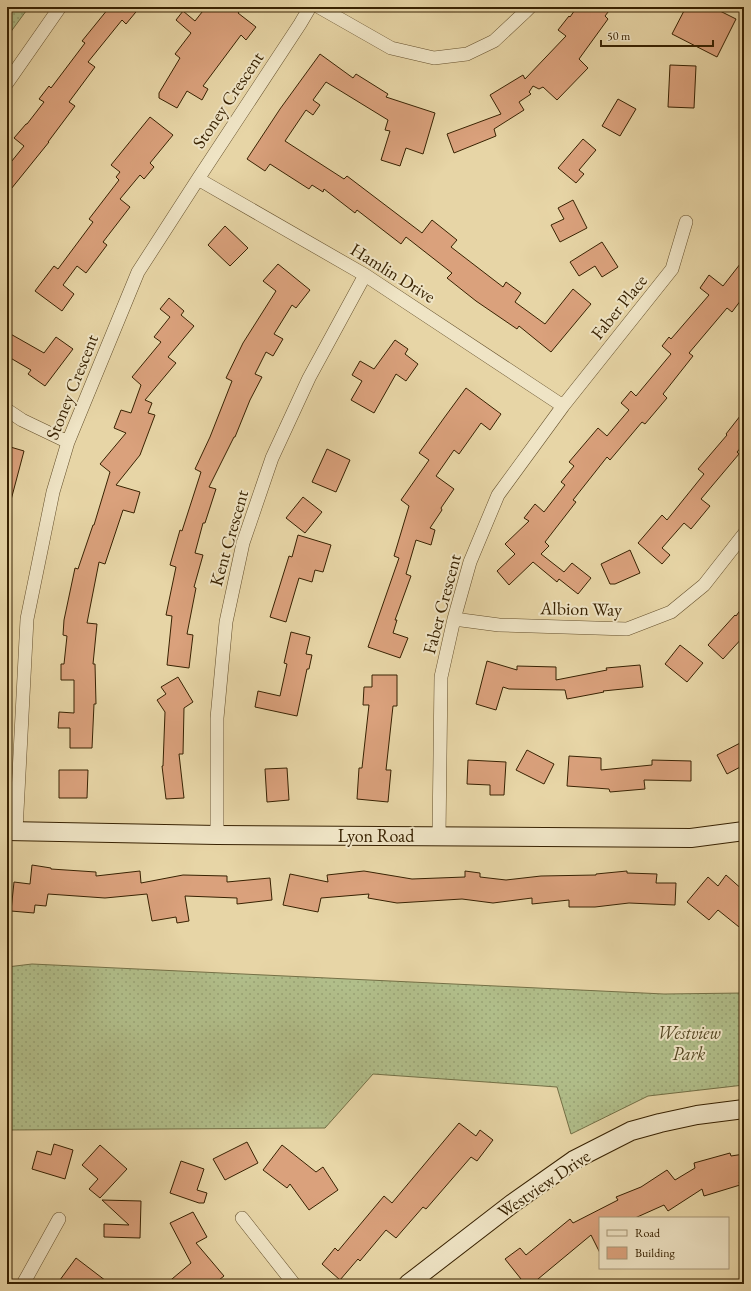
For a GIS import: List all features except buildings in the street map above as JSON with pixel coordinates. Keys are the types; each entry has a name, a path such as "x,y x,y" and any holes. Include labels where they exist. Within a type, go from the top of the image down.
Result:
{"street":[{"path":"7,83 60,7"},
{"name":"Stoney Crescent","path":"12,831 27,619 53,492 68,442 138,272 310,7"},
{"path":"319,7 391,48 434,58 467,54 494,41 530,7"},
{"name":"Hamlin Drive","path":"198,178 365,275 564,406"},
{"name":"Faber Place","path":"564,406 672,269 686,222"},
{"name":"Kent Crescent","path":"217,835 217,710 226,622 243,543 272,458 310,378 365,275"},
{"name":"Faber Crescent","path":"439,836 441,677 454,619 470,562 498,495 564,406"},
{"path":"7,410 22,420 68,442"},
{"name":"Albion Way","path":"454,619 499,625 627,629 671,612 704,585 744,534"},
{"name":"Lyon Road","path":"12,831 217,835 691,838 744,831"},
{"name":"Westview Drive","path":"408,1284 513,1203 574,1160 631,1131 697,1115 744,1109"},
{"path":"242,1218 294,1284"},
{"path":"23,1284 59,1219"}],"green space":[{"path":"7,7 29,7 7,37"},
{"name":"Westview Park","path":"32,964 664,994 744,993 744,1085 648,1096 571,1134 557,1087 373,1074 325,1128 7,1130 7,967"}]}
